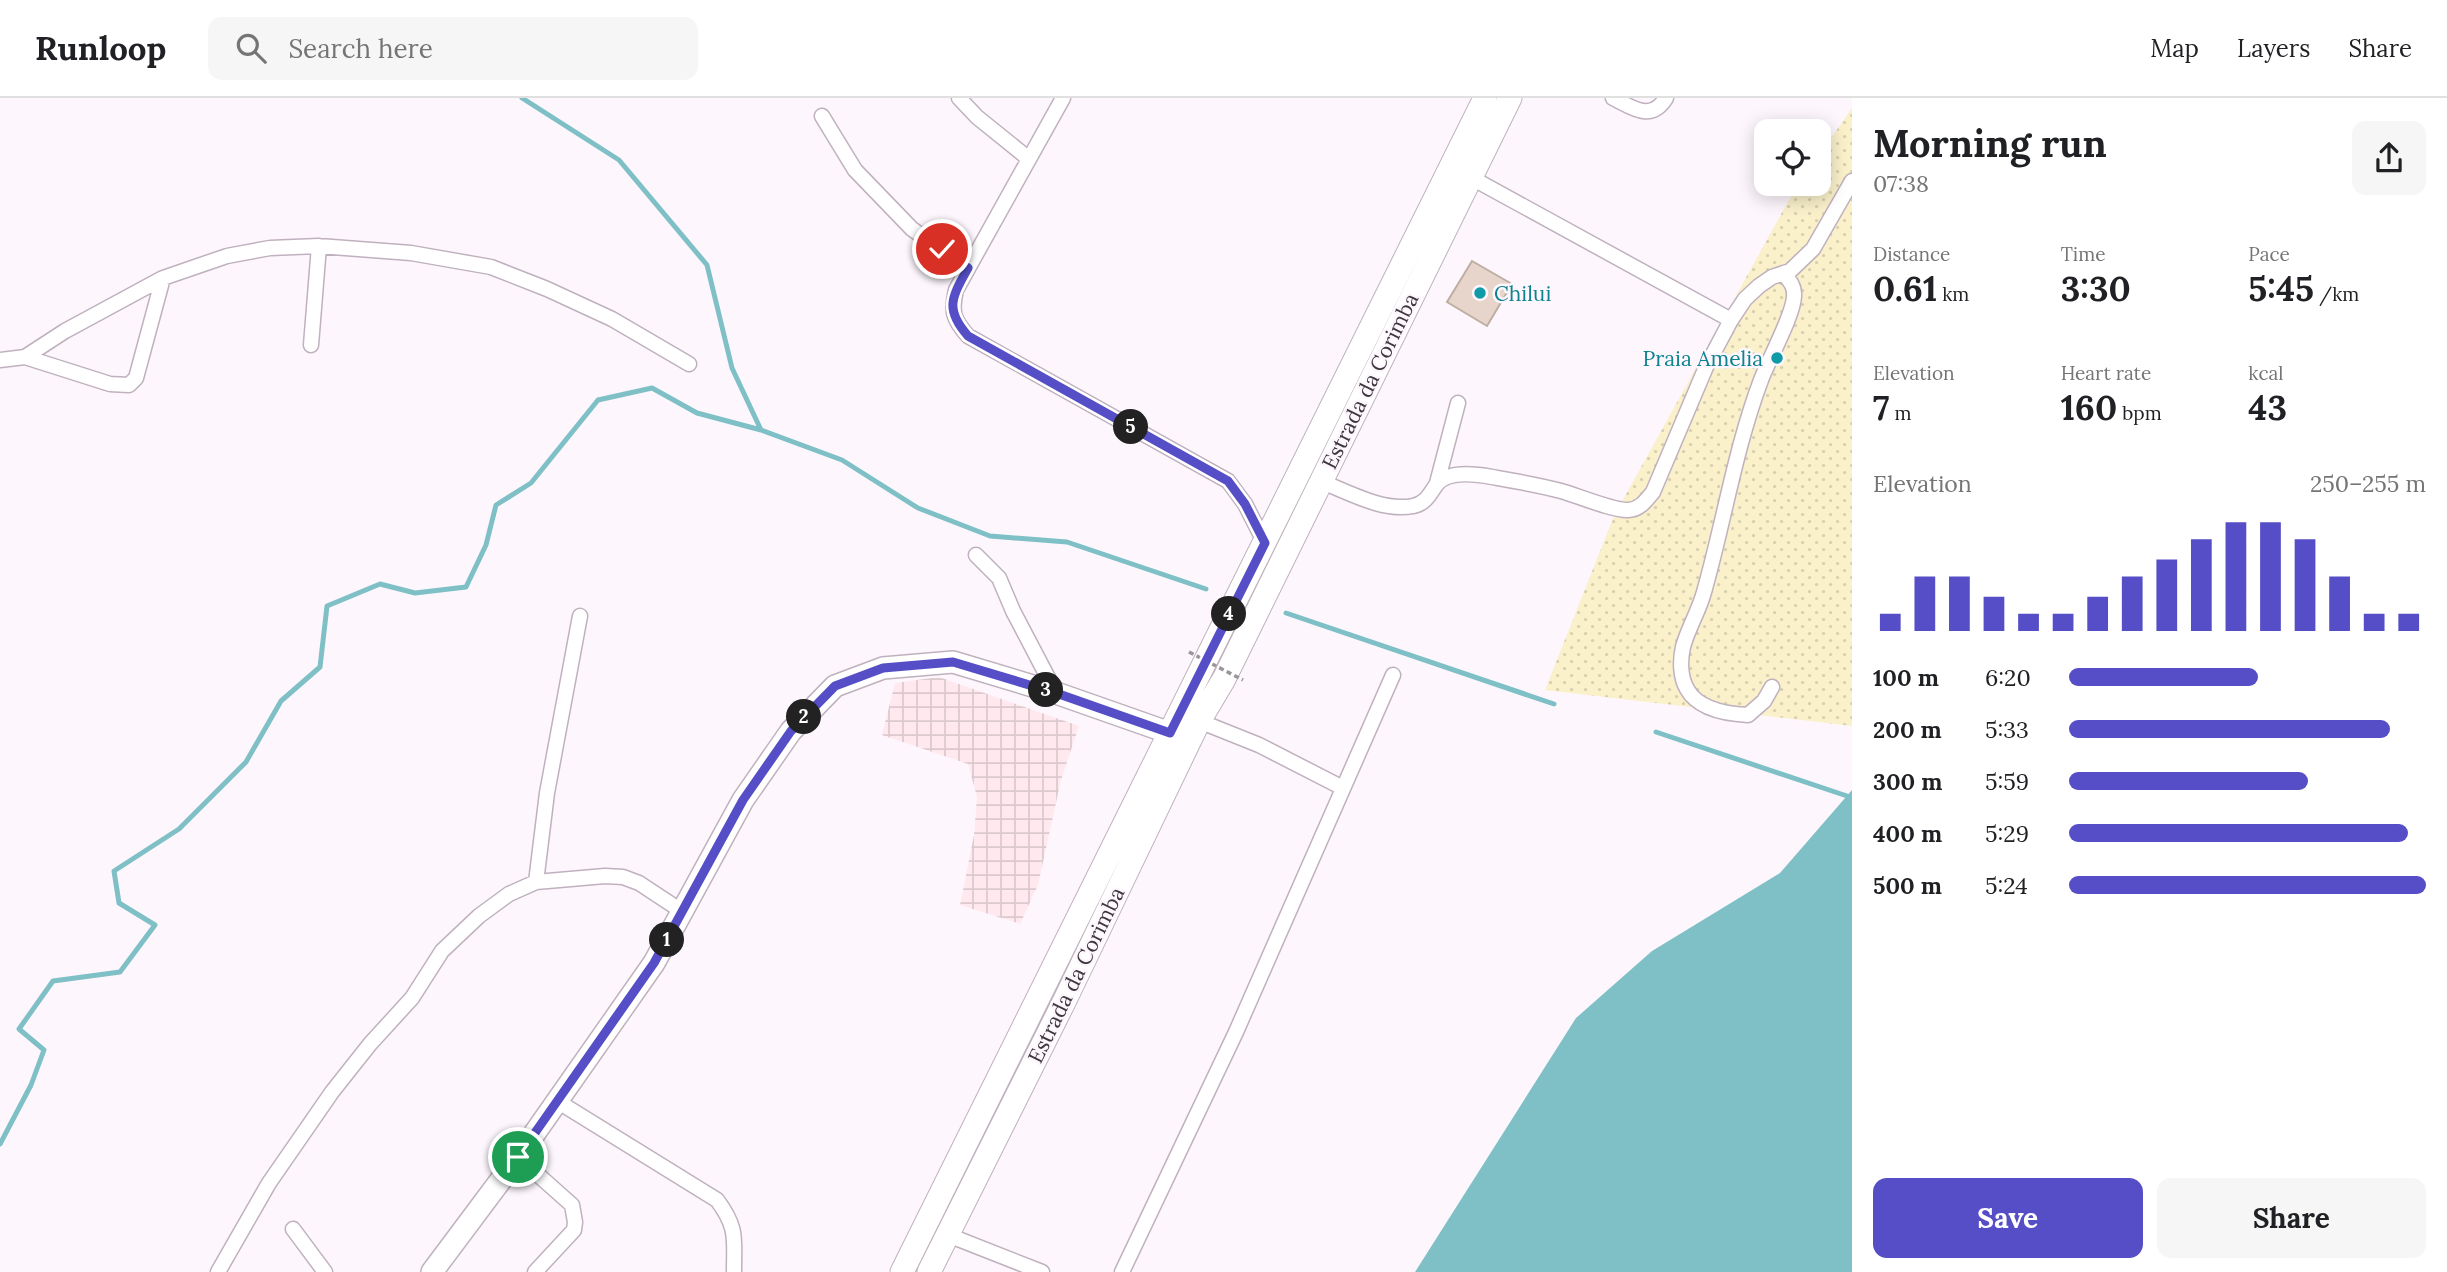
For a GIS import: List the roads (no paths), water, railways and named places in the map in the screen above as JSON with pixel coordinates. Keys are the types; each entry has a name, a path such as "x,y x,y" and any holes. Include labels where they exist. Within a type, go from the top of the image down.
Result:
{"main road":[{"name":"Estrada da Corimba","path":"902,1272 1170,733 1199,653 1265,543 1485,98"},
{"name":"Estrada da Corimba","path":"929,1272 1065,1000 1199,722 1233,675 1320,481 1510,98"}],"street":[{"path":"959,98 977,117 1029,159"},
{"path":"1063,98 956,290 953,305 956,322 968,336 1228,481 1245,504 1265,543"},
{"path":"1613,98 1640,111 1652,111 1661,107 1667,98"},
{"path":"822,116 855,170 912,229 968,268"},
{"path":"1470,177 1731,320"},
{"path":"1320,481 1375,502 1394,506 1413,506 1424,501 1437,483 1446,477 1468,474 1559,491 1629,510 1642,505 1653,492 1706,367 1731,320 1745,299 1759,286 1790,271 1813,249 1852,181"},
{"path":"311,345 319,246"},
{"path":"24,357 65,331 163,278 227,256 270,248 319,246 411,253 491,267 612,319 689,364"},
{"path":"1772,687 1764,701 1748,715 1731,715 1712,709 1693,696 1687,690 1681,667 1683,648 1705,591 1743,433 1761,379 1793,304 1791,282 1783,273"},
{"path":"0,360 24,357 110,384 129,385 136,378 163,278"},
{"path":"1437,483 1458,403"},
{"path":"976,555 999,578 1013,611 1056,693"},
{"path":"536,882 547,793 580,616"},
{"path":"432,1272 518,1157 654,963 743,800 791,731 835,686 883,668 953,662 1056,693 1170,733"},
{"path":"1122,1272 1236,1032 1393,675"},
{"path":"1199,722 1259,745 1343,788"},
{"path":"218,1272 269,1183 324,1103 370,1044 412,998 442,951 479,915 509,894 536,882 605,876 623,877 639,883 683,912"},
{"path":"557,1101 717,1200 734,1229 734,1272"},
{"path":"518,1157 572,1205 574,1213 574,1230 535,1272"},
{"path":"292,1229 325,1272"},
{"path":"947,1235 1042,1272"}],"water":[{"path":"1852,790 1852,1272 1415,1272 1576,1018 1652,951 1780,873"}],"waterway":[{"path":"522,98 619,160 707,265 732,368 761,430 842,460 918,508 990,536 1067,542 1206,589"},
{"path":"0,1144 31,1085 44,1050 19,1029 53,981 120,972 155,925 119,903 114,871 179,829 246,762 281,701 320,667 327,606 380,584 415,593 466,587 486,545 496,505 531,483 598,400 652,388 697,413 761,430"},
{"path":"1286,613 1554,704"},
{"path":"1656,732 1847,796"}],"place":[{"name":"Chilui","path":"1480,293"},
{"name":"Praia Amelia","path":"1777,358"}]}
